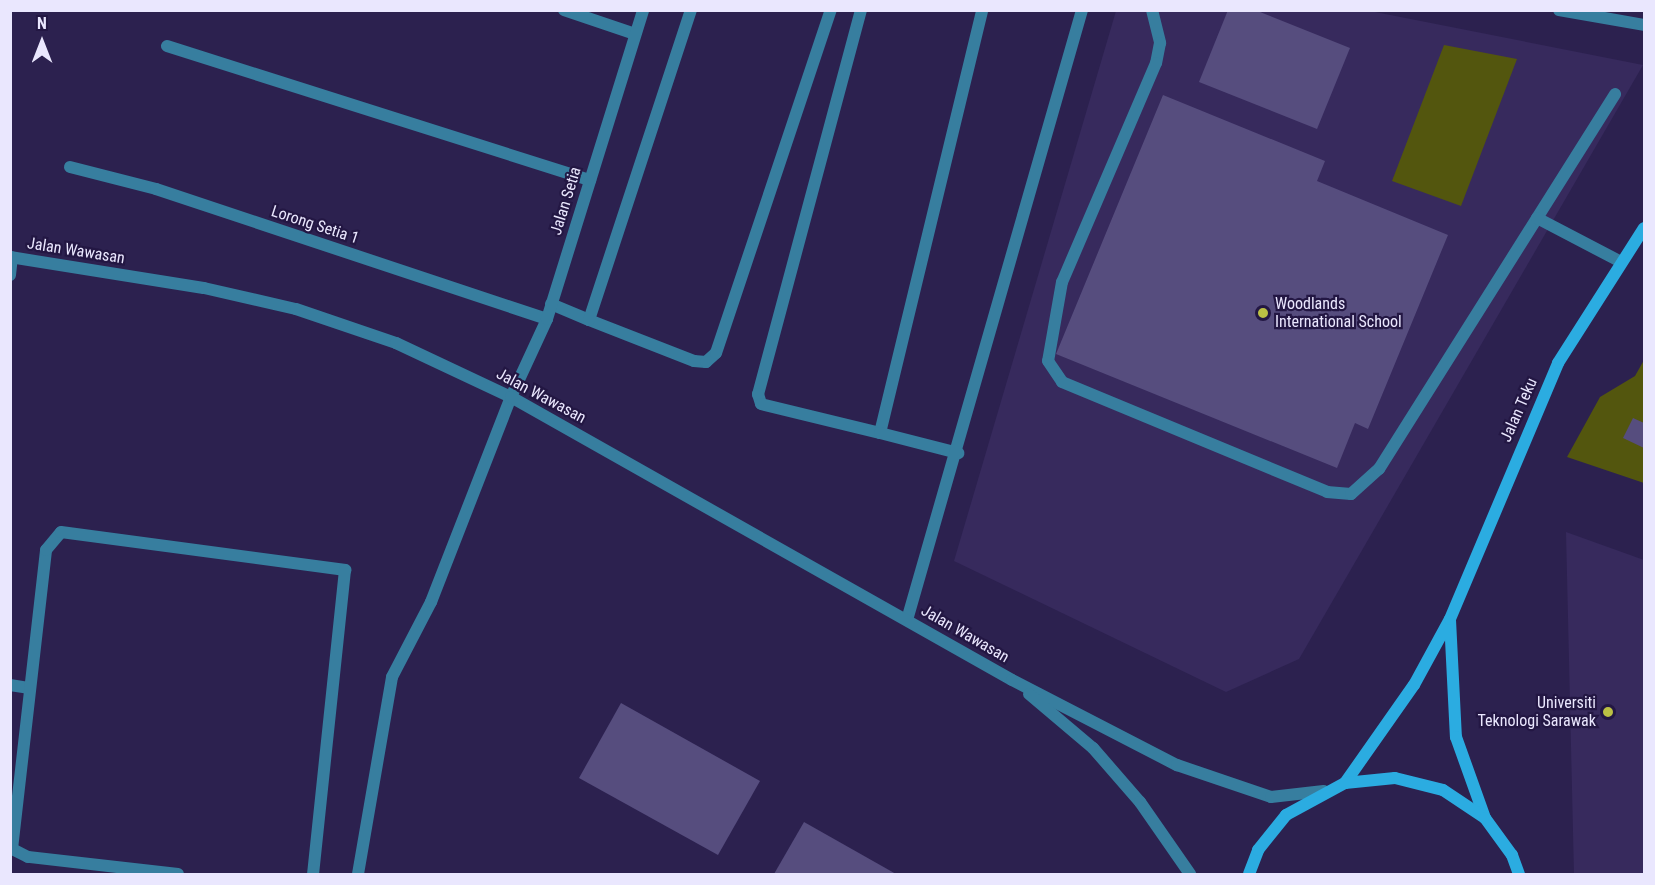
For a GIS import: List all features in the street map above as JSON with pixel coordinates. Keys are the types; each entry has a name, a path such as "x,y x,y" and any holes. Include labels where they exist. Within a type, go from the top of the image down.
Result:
{"main road":[{"name":"Jalan Teku","path":"1345,783 1414,685 1450,619 1549,382 1644,228"},
{"path":"1450,619 1456,737 1485,818 1512,855 1519,874"},
{"path":"1249,874 1258,850 1286,815 1324,791 1345,783 1395,778 1443,790 1485,818"}],"street":[{"path":"564,10 635,34"},
{"name":"Jalan Setia","path":"358,874 392,677 431,602 511,397 547,319 643,10"},
{"path":"589,320 692,10"},
{"path":"551,304 694,361 706,362 716,354 831,10"},
{"path":"861,10 758,394 761,404 958,453"},
{"path":"880,433 982,10"},
{"path":"907,620 958,453 1082,10"},
{"path":"1152,10 1160,43 1156,63 1062,282 1050,330 1048,361 1062,382 1295,482 1351,494 1379,469 1615,94"},
{"path":"1558,10 1644,25"},
{"path":"167,46 590,180"},
{"name":"Lorong Setia 1","path":"70,167 156,189 547,319"},
{"path":"1537,218 1621,262"},
{"path":"10,275 11,257"},
{"name":"Jalan Wawasan","path":"11,257 204,288 296,309 396,344 511,397 1012,680"},
{"path":"178,874 27,857 12,849 46,550 61,532 345,570 313,874"},
{"path":"1012,680 1229,786 1270,797 1324,791"},
{"path":"1012,680 1093,748 1140,802 1190,874"},
{"path":"10,686 30,688"}],"shaded area":[{"name":"Woodlands International School","path":"1116,11 1370,11 1643,65 1299,659 1226,692 954,561"},
{"path":"1444,45 1517,59 1461,206 1392,181"},
{"path":"1644,360 1644,483 1567,457 1600,397 1635,376"},
{"name":"Universiti Teknologi Sarawak","path":"1566,532 1644,560 1644,874 1574,874"}],"building":[{"path":"1228,10 1255,10 1350,48 1317,129 1199,82"},
{"path":"1163,95 1325,161 1317,181 1448,235 1368,429 1355,423 1337,468 1056,354"},
{"path":"1633,418 1644,423 1644,448 1623,438"},
{"path":"621,703 760,781 718,855 579,778"},
{"path":"804,822 896,874 774,874"}],"place":[{"name":"Woodlands International School","path":"1263,313"},
{"name":"Universiti Teknologi Sarawak","path":"1608,712"}]}
